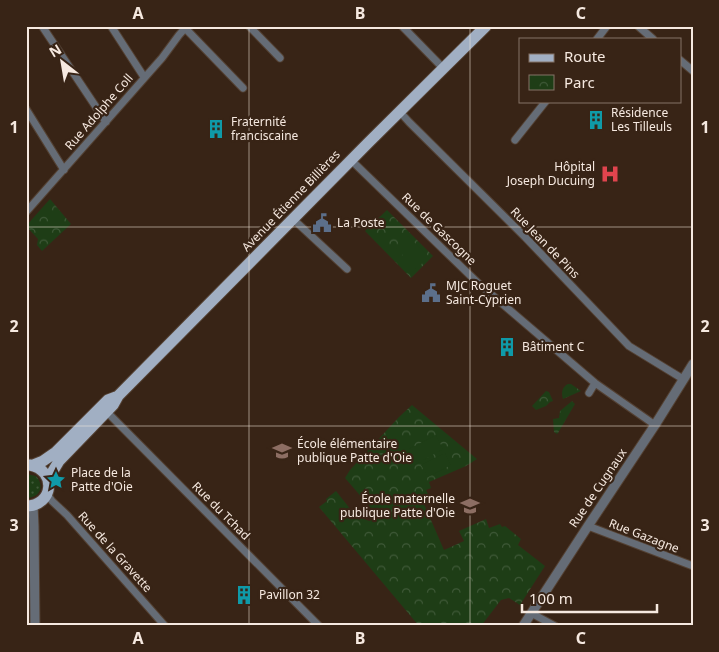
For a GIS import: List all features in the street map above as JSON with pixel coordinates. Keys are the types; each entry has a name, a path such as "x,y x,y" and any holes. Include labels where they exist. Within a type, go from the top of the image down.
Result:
{"main road":[{"name":"Avenue Étienne Billières","path":"48,488 53,471 59,461 107,412 118,396 486,26"},
{"name":"Avenue Étienne Billières","path":"30,465 47,459 108,400 118,396"},
{"path":"29,506 39,504 44,500 48,488 43,471 30,465"}],"street":[{"path":"42,26 106,122"},
{"path":"111,26 144,77"},
{"path":"249,26 280,58"},
{"path":"402,26 443,68"},
{"path":"598,38 607,26"},
{"path":"638,26 652,38"},
{"path":"186,27 243,88"},
{"name":"Rue Adolphe Coll","path":"26,212 106,122 186,27"},
{"path":"682,62 693,71"},
{"path":"515,140 545,102"},
{"path":"26,108 64,170"},
{"name":"Rue Jean de Pins","path":"400,112 530,242 629,346 683,379"},
{"name":"Rue de Gascogne","path":"351,160 478,283 623,407 655,425"},
{"path":"293,219 347,268"},
{"name":"Rue de Cugnaux","path":"523,626 693,364"},
{"path":"589,393 595,383"},
{"name":"Rue du Tchad","path":"107,412 320,626"},
{"name":"Rue de la Gravette","path":"48,488 52,501 68,516 165,626"},
{"path":"29,506 35,626"},
{"name":"Rue Gazagne","path":"588,526 693,566"},
{"path":"531,613 555,626"}],"green space":[{"path":"50,199 71,224 42,251 37,245 38,239 26,226"},
{"path":"387,210 433,256 411,278 365,231"},
{"path":"408,236 429,257 416,269 396,248"},
{"path":"568,384 581,391 563,399 564,387"},
{"path":"546,391 549,392 553,401 536,410 532,406"},
{"path":"572,401 575,404 557,434 554,432 553,419 559,418 560,411"},
{"path":"412,405 477,459 466,466 429,482 431,488 426,490 431,500 424,504 444,550 464,541 459,531 486,519 489,528 500,524 502,527 505,526 521,539 518,545 545,566 520,605 509,598 501,600 481,626 419,626 319,507 336,491 359,520 363,517 370,521 377,515 345,478 350,470"},
{"path":"436,435 443,449 415,465 407,450"},
{"path":"445,453 451,465 428,477 421,465"},
{"path":"26,474 36,476 39,480 40,491 35,496 26,498"}],"place":[{"name":"Résidence Les Tilleuls","path":"596,120"},
{"name":"Fraternité franciscaine","path":"216,129"},
{"name":"Hôpital Joseph Ducuing","path":"610,174"},
{"name":"La Poste","path":"322,223"},
{"name":"MJC Roguet Saint-Cyprien","path":"431,293"},
{"name":"Bâtiment C","path":"507,347"},
{"name":"École élémentaire publique Patte d'Oie","path":"282,451"},
{"name":"Place de la Patte d'Oie","path":"56,480"},
{"name":"École maternelle publique Patte d'Oie","path":"470,506"},
{"name":"Pavillon 32","path":"244,595"}]}
